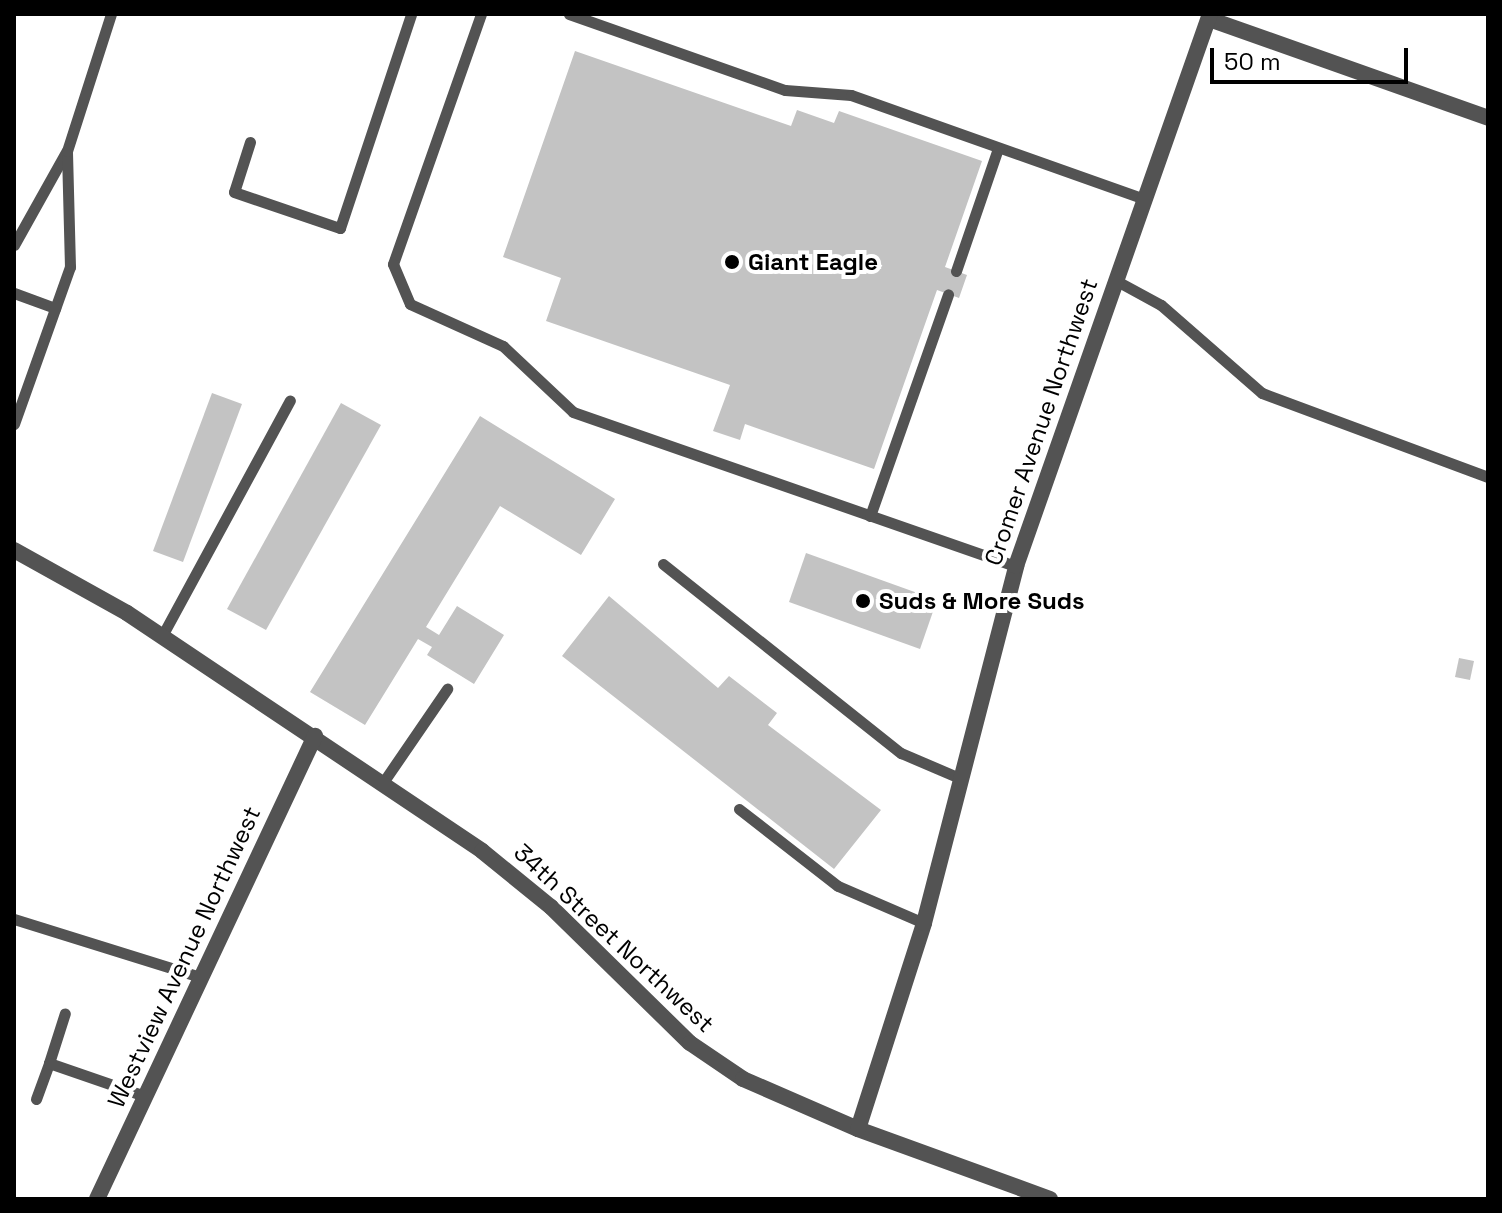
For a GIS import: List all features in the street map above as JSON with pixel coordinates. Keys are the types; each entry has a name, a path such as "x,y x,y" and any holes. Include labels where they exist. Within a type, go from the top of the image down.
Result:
{"street":[{"path":"1210,16 1488,118"},
{"name":"Cromer Avenue Northwest","path":"858,1129 924,923 957,777 1016,566 1210,16"},
{"name":"34th Street Northwest","path":"14,550 162,636 384,781 523,883 690,1043 743,1079 858,1129 1050,1199"},
{"name":"Westview Avenue Northwest","path":"97,1199 315,736"}],"lane":[{"path":"14,245 67,151 111,14"},
{"path":"250,142 234,192 340,228 411,14"},
{"path":"481,14 393,264 404,297 426,315 503,346 573,412 1016,566"},
{"path":"569,14 785,90 851,95 1144,199"},
{"path":"956,271 998,148"},
{"path":"14,424 70,267 67,151"},
{"path":"1115,280 1161,305 1262,393 1488,477"},
{"path":"14,293 55,308"},
{"path":"870,516 948,294"},
{"path":"162,636 290,400"},
{"path":"663,564 901,753 957,777"},
{"path":"384,781 447,689"},
{"path":"739,809 838,886 924,923"},
{"path":"14,919 200,977"},
{"path":"36,1099 65,1013"},
{"path":"49,1063 145,1096"}],"building":[{"name":"Giant Eagle","path":"575,51 791,126 797,110 834,123 839,111 982,161 945,267 967,275 959,298 937,290 874,469 745,424 740,440 713,431 730,385 546,321 561,278 503,257"},
{"path":"212,393 242,404 183,562 153,551"},
{"path":"341,403 381,425 266,630 227,609"},
{"path":"480,416 615,499 581,555 500,506 426,627 439,635 457,606 504,635 474,684 427,655 432,647 418,639 365,725 310,692"},
{"name":"Suds & More Suds","path":"806,553 937,600 920,649 789,602"},
{"path":"609,596 718,688 729,676 777,713 768,725 881,810 834,869 562,656"},
{"path":"1459,658 1474,661 1470,680 1455,677"}],"place":[{"name":"Giant Eagle","path":"732,262"},
{"name":"Suds & More Suds","path":"863,601"}]}
